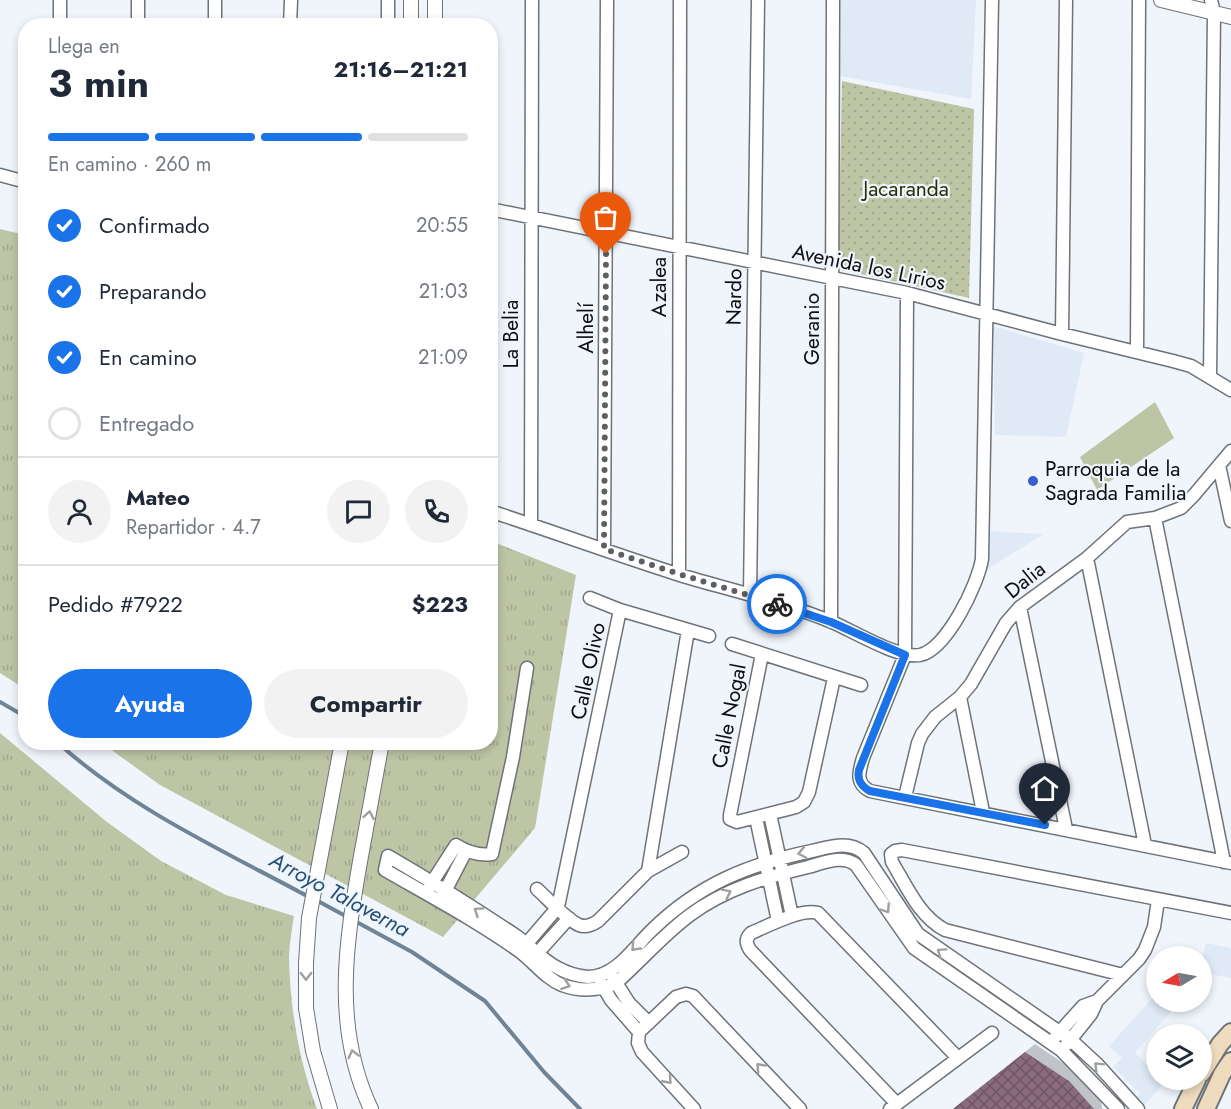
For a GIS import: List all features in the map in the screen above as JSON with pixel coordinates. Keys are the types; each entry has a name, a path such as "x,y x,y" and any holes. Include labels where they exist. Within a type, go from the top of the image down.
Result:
{"main road":[{"path":"1212,1057 1231,1032"},
{"path":"1206,1109 1222,1074 1231,1061"},
{"path":"1183,1109 1192,1090"}],"street":[{"path":"60,0 60,18"},
{"path":"138,0 138,18"},
{"path":"215,0 215,18"},
{"path":"290,18 291,0"},
{"path":"388,0 388,18"},
{"path":"411,0 411,18"},
{"path":"435,0 435,18"},
{"name":"La Belia","path":"531,525 532,0"},
{"name":"Alhelí","path":"604,549 607,0"},
{"name":"Azalea","path":"679,574 680,0"},
{"name":"Nardo","path":"750,595 758,0"},
{"name":"Geranio","path":"831,622 833,0"},
{"path":"498,514 831,622 905,655 920,655 938,645 970,594 980,571 983,527 992,0"},
{"path":"1062,334 1066,0"},
{"path":"1137,351 1138,0"},
{"path":"1161,0 1212,6 1231,17"},
{"path":"1210,377 1212,6"},
{"path":"0,175 18,180"},
{"name":"Avenida los Lirios","path":"498,211 679,245 754,263 907,293 1191,366 1231,390"},
{"path":"907,293 905,655 863,758 858,774 860,782 870,791 1228,862 1155,518"},
{"name":"Dalia","path":"905,797 922,734 935,717 960,697 971,684 1006,623 1020,607 1087,558 1128,522 1155,518 1181,508 1231,451"},
{"path":"1219,465 1231,521"},
{"path":"1087,558 1145,845"},
{"path":"590,598 620,610"},
{"path":"1020,607 1066,829"},
{"name":"Calle Olivo","path":"523,947 558,907 620,610 709,636"},
{"path":"648,871 688,630"},
{"path":"732,644 762,654"},
{"name":"Calle Nogal","path":"762,654 834,678 807,798 796,807 737,822 730,819 730,815 762,654"},
{"path":"426,894 456,845 477,854 492,854 513,757 527,668"},
{"path":"834,678 861,686"},
{"path":"960,697 983,812"},
{"path":"330,1109 313,1051 306,1008 306,963 309,918 341,750"},
{"path":"371,1109 350,1041 345,964 358,872 381,750"},
{"path":"770,814 792,916"},
{"path":"756,818 778,921"},
{"path":"534,957 568,973 587,977 598,976 610,971 653,928 682,904 726,878 780,858 841,845 859,848 923,938 1060,1031 1118,1086 1138,1109"},
{"path":"1123,975 945,930 933,924 918,907 890,856 893,852 902,850 1231,913"},
{"path":"440,902 466,851"},
{"path":"537,889 579,925 592,925 648,871 682,852"},
{"path":"523,947 385,870 388,856 446,889 523,947 553,980 586,990 604,988 616,983 675,926 700,907 730,891 783,873 843,859 852,862 914,948 1062,1050 1118,1109"},
{"path":"1050,1042 1083,1006 1097,1000 1145,950 1154,927 1158,900"},
{"path":"958,1058 818,913 808,912 792,916 747,937 746,942 750,950 893,1106 992,1033"},
{"path":"534,957 569,918"},
{"path":"610,971 629,1003 649,1023"},
{"path":"598,976 611,1000 639,1032"},
{"path":"694,1109 642,1052 638,1043 639,1032 676,996 686,994 693,996 800,1109"},
{"path":"1062,1050 1092,1014 1097,1000"},
{"path":"1107,1096 1118,1086"}],"shaded area":[{"path":"840,0 976,0 971,99 839,76"},
{"path":"993,326 1084,353 1066,437 995,435"},
{"path":"984,531 1044,534 982,572"},
{"path":"1206,943 1231,948 1231,978 1212,974 1212,946 1205,946"},
{"path":"1146,1005 1146,1012 1170,1012 1160,1024 1146,1024 1146,1040 1135,1053 1146,1064 1146,1090 1158,1090 1145,1105 1136,1097 1140,1093 1113,1067 1122,1058 1109,1046"}],"green space":[{"name":"Jacaranda","path":"842,81 974,109 969,298 838,269"},
{"path":"0,229 18,233 18,685 0,673"},
{"path":"1155,402 1174,438 1097,490 1080,457"},
{"path":"498,544 576,575 535,828 443,937 160,785 112,750 498,750"},
{"path":"0,733 107,822 161,861 226,895 294,916 289,953 291,996 300,1054 317,1109 0,1109"}],"building":[{"path":"1025,1052 1069,1081 1094,1109 953,1109"}],"waterway":[{"name":"Arroyo Talaverna","path":"0,702 18,712"},
{"name":"Arroyo Talaverna","path":"67,750 115,788 146,808 309,897"},
{"name":"Arroyo Talaverna","path":"316,900 412,952 485,1001 544,1072 580,1109"}],"way so far":[{"path":"606,254 604,549 777,604"}],"place":[{"name":"Parroquia de la Sagrada Familia","path":"1033,481"}],"route":[{"path":"777,604 831,622 905,655 859,770 860,782 865,788 870,791 1045,825"}]}
